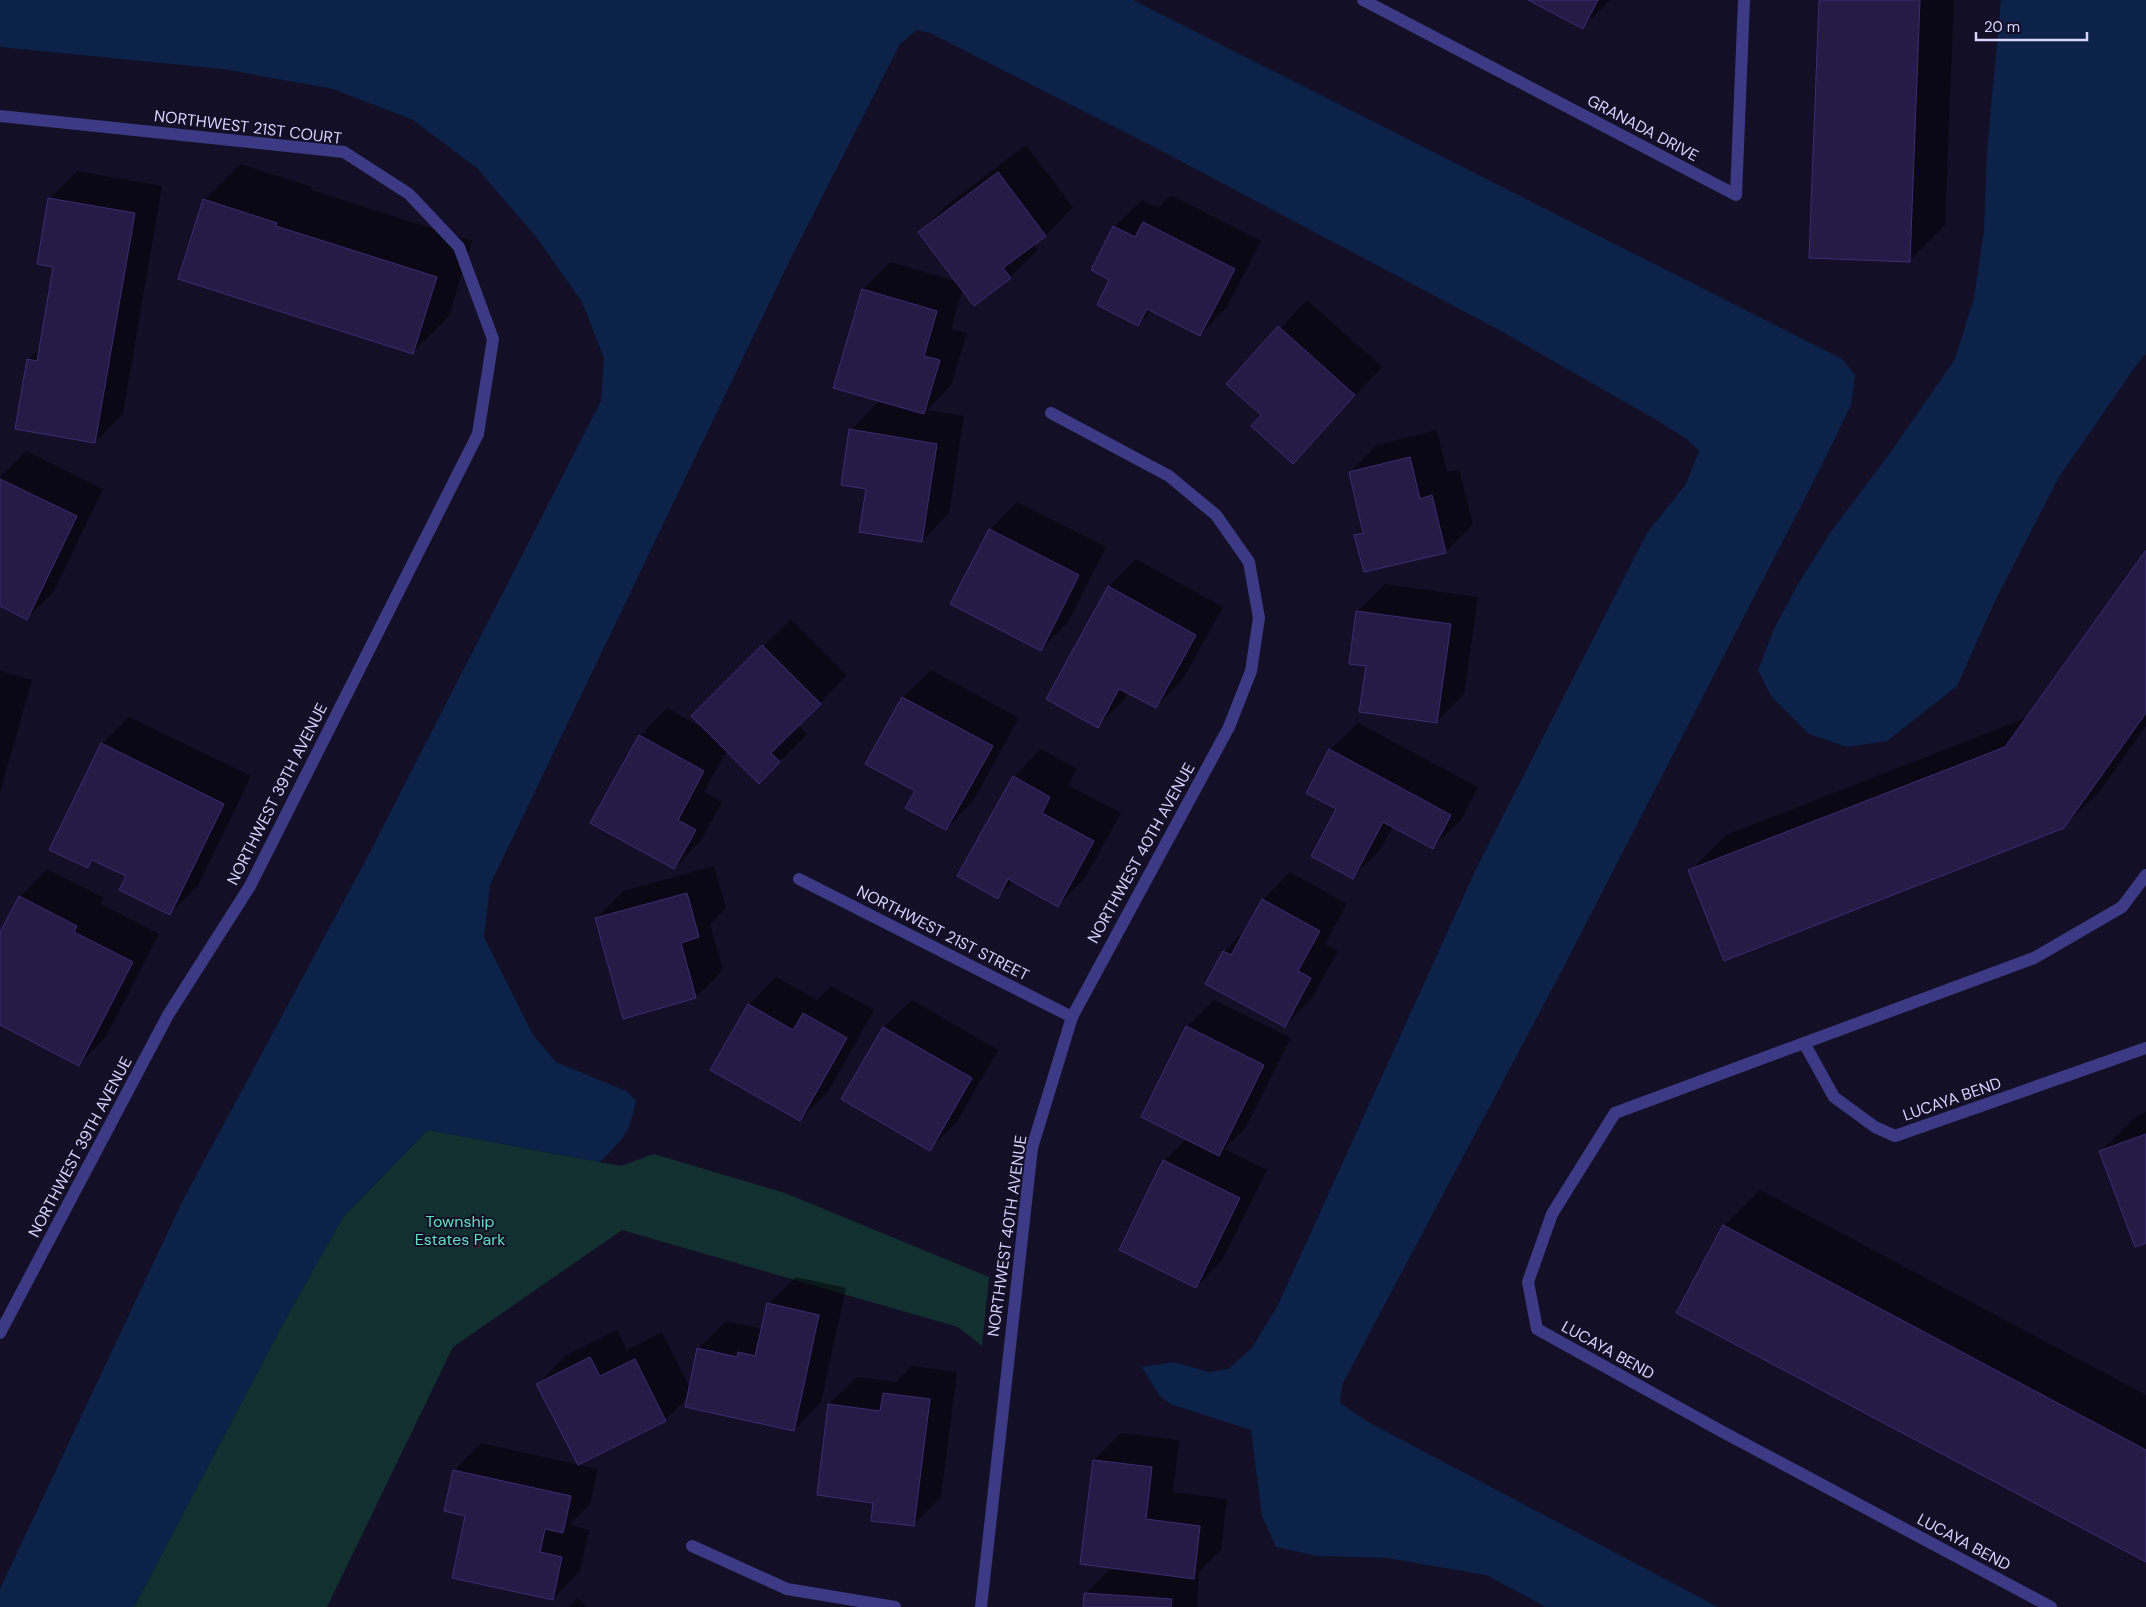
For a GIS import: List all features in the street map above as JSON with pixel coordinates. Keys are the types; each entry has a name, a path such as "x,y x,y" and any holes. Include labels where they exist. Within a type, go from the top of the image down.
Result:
{"street":[{"name":"GRANADA DRIVE","path":"1363,0 1736,195 1744,0"},
{"name":"NORTHWEST 21ST COURT","path":"0,116 344,152 410,194 459,246"},
{"name":"NORTHWEST 39TH AVENUE","path":"0,1333 168,1014 250,886 478,434 493,339 459,246"},
{"name":"NORTHWEST 40TH AVENUE","path":"981,1607 1032,1148 1072,1017 1229,727 1251,672 1259,618 1249,562 1216,515 1169,476 1051,413"},
{"name":"LUCAYA BEND","path":"2051,1607 1721,1432 1537,1329 1528,1282 1552,1214 1615,1113 2034,958 2122,907 2146,875"},
{"name":"NORTHWEST 21ST STREET","path":"799,879 1072,1017"},
{"name":"LUCAYA BEND","path":"1804,1043 1834,1097 1875,1128 1896,1136 2146,1048"},
{"path":"692,1546 787,1589 895,1607"}],"green space":[{"name":"Township Estates Park","path":"428,1130 621,1166 654,1154 785,1193 989,1277 982,1346 958,1327 622,1230 453,1347 327,1607 134,1607 285,1320 343,1217"}],"water":[{"path":"0,0 1133,0 1842,359 1855,375 1851,405 1819,471 1560,974 1342,1385 1340,1403 1368,1422 1718,1607 1546,1607 1486,1575 1387,1558 1317,1556 1276,1547 1262,1516 1251,1430 1170,1404 1159,1395 1142,1367 1174,1362 1209,1372 1228,1369 1251,1349 1277,1307 1476,869 1647,533 1686,484 1699,451 1688,440 1660,422 1501,331 1158,149 930,33 917,30 900,44 789,262 490,885 484,937 533,1035 556,1062 626,1091 636,1100 631,1120 624,1135 600,1162 428,1130 343,1217 285,1320 134,1607 0,1607 0,1589 183,1200 369,854 601,401 604,358 582,302 537,238 478,169 413,120 333,89 223,69 0,47"},
{"path":"2001,0 2146,0 2146,354 2059,477 1996,599 1957,686 1887,741 1847,747 1809,734 1771,696 1758,670 1774,629 1798,584 1830,533 1890,453 1955,359 1974,298 1984,231 1987,151"}],"building":[{"path":"1528,0 1598,0 1583,29"},
{"path":"1819,0 1920,0 1910,262 1809,258"},
{"path":"998,172 1046,236 1003,268 1011,278 974,306 918,232"},
{"path":"48,198 135,213 95,443 15,429 27,359 37,361 53,267 37,264"},
{"path":"203,199 277,223 276,226 437,277 413,354 178,279"},
{"path":"1143,222 1235,269 1200,336 1147,309 1138,326 1097,305 1109,280 1091,270 1113,226 1135,237"},
{"path":"862,289 937,311 924,356 940,360 924,414 833,388"},
{"path":"1278,326 1355,395 1293,464 1251,426 1261,415 1226,384"},
{"path":"849,429 937,444 922,542 859,532 866,489 841,485"},
{"path":"1410,457 1420,499 1432,495 1446,553 1364,572 1354,535 1363,533 1349,472"},
{"path":"0,479 77,516 27,620 0,606"},
{"path":"989,529 1079,575 1041,651 950,604"},
{"path":"2146,550 2146,713 2064,828 1724,961 1688,870 2005,747"},
{"path":"1108,586 1196,635 1156,708 1119,689 1098,728 1046,699"},
{"path":"1356,611 1451,624 1437,723 1359,712 1366,666 1349,664"},
{"path":"762,645 821,704 771,753 780,762 759,784 691,716"},
{"path":"902,697 993,746 946,830 905,808 915,791 865,764"},
{"path":"639,735 704,771 678,820 696,830 674,869 590,823"},
{"path":"101,743 224,804 170,915 119,890 126,876 92,860 88,868 49,850"},
{"path":"1329,749 1451,815 1433,849 1383,822 1353,879 1311,856 1336,809 1306,793"},
{"path":"1013,776 1050,797 1042,813 1094,841 1058,907 1008,879 998,899 957,876"},
{"path":"687,893 699,937 681,943 696,998 623,1019 595,918"},
{"path":"19,896 77,926 74,932 133,962 79,1066 0,1025 0,932"},
{"path":"1262,899 1320,931 1298,971 1311,978 1285,1027 1205,984 1223,951 1231,955"},
{"path":"748,1004 793,1030 803,1013 847,1038 800,1121 710,1070"},
{"path":"1186,1026 1264,1065 1219,1156 1141,1117"},
{"path":"883,1027 972,1078 930,1151 841,1099"},
{"path":"2146,1134 2146,1243 2135,1247 2099,1151"},
{"path":"1163,1160 1240,1198 1196,1288 1119,1250"},
{"path":"1723,1225 2146,1450 2146,1562 1676,1313"},
{"path":"767,1303 819,1315 794,1431 685,1407 697,1348 737,1357 738,1352 755,1356"},
{"path":"590,1357 600,1376 635,1359 666,1421 578,1465 536,1384"},
{"path":"883,1393 930,1399 914,1526 871,1521 873,1503 817,1495 828,1404 880,1411"},
{"path":"1093,1460 1152,1467 1146,1519 1200,1526 1194,1579 1080,1564"},
{"path":"453,1470 571,1496 563,1533 545,1529 540,1552 562,1557 553,1600 452,1578 465,1516 444,1511"},
{"path":"1084,1593 1172,1599 1171,1607 1083,1607"}]}
